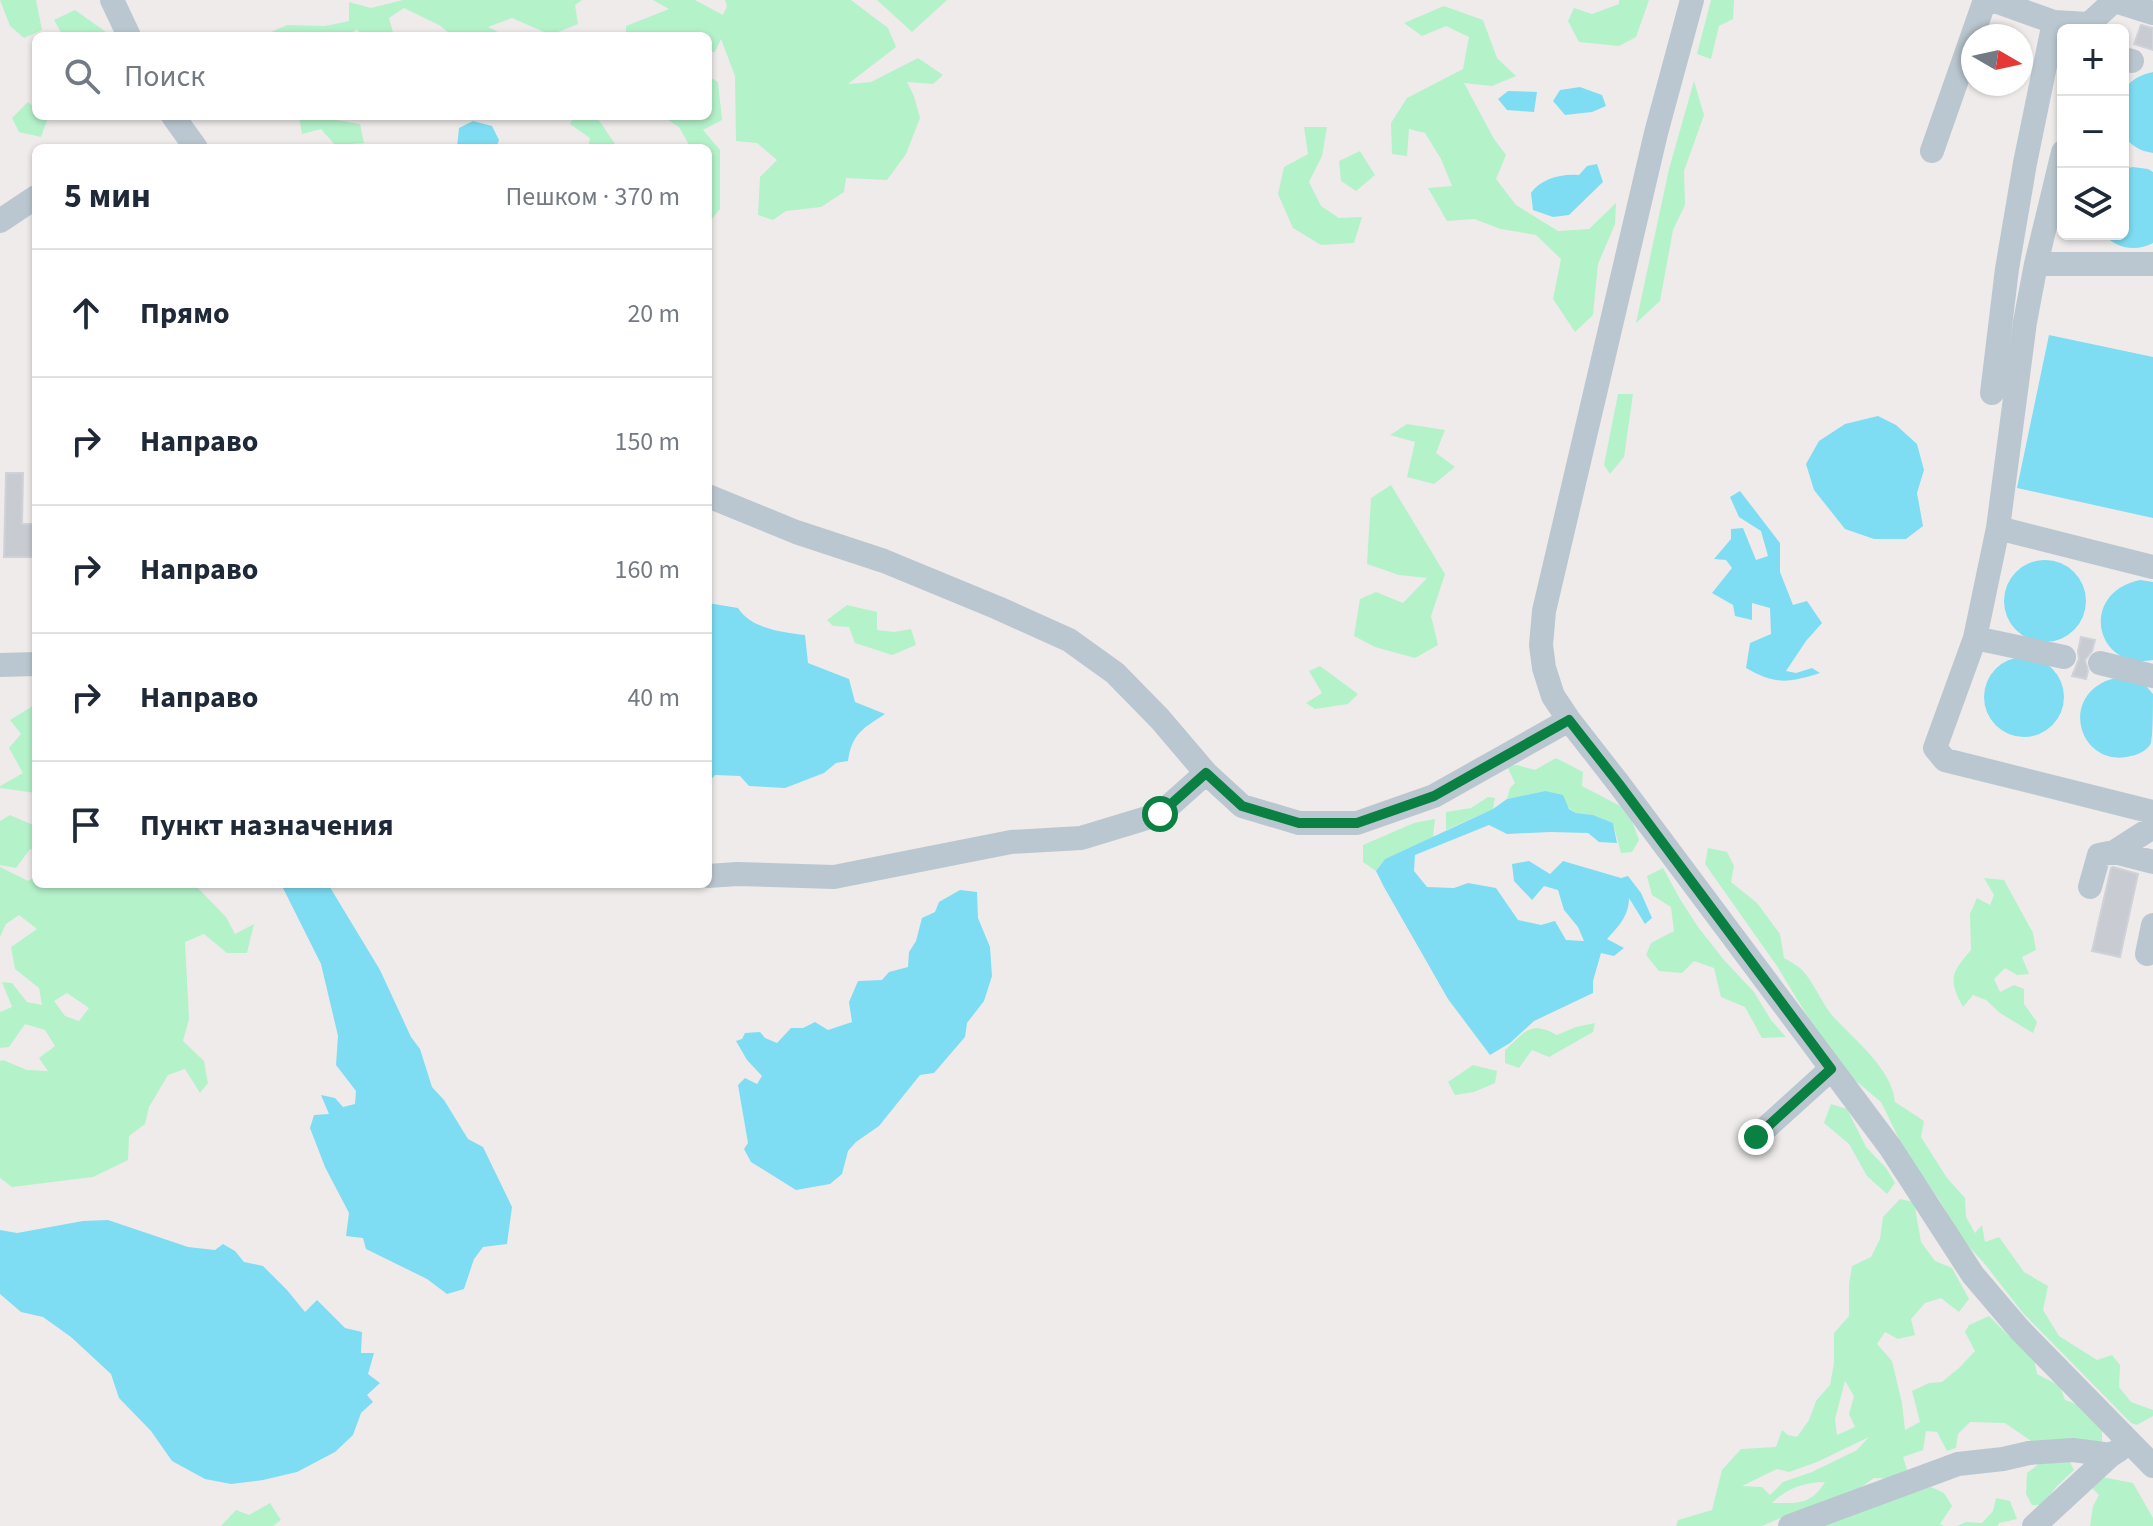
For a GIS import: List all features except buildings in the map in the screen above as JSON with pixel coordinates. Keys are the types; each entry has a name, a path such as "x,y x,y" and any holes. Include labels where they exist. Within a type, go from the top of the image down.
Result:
{"street":[{"path":"112,0 127,32"},
{"path":"1692,0 1656,133 1544,611 1541,645 1544,668 1553,696 1569,720 1890,1147 1973,1275 2121,1449 2153,1466"},
{"path":"1932,151 1985,0"},
{"path":"1992,0 2032,7 2054,22 2068,24"},
{"path":"2091,24 2115,0 2153,13"},
{"path":"1992,393 2025,163 2054,22"},
{"path":"175,120 188,144"},
{"path":"2059,168 2025,322 1998,528 1975,638 1935,748 1945,760 2153,812"},
{"path":"0,221 32,200"},
{"path":"2036,264 2153,264"},
{"path":"712,498 796,532 884,561 1069,640 1115,673 1206,773 1242,806 1299,823 1357,823 1434,796 1569,720"},
{"path":"1998,528 2153,567"},
{"path":"1975,638 2064,657"},
{"path":"2100,663 2153,676"},
{"path":"0,665 32,664"},
{"path":"712,876 834,877 1011,842 1081,838 1160,814 1206,773"},
{"path":"2090,887 2099,855 2114,852 2153,827"},
{"path":"2114,852 2153,862"},
{"path":"2147,954 2153,925"},
{"path":"1756,1137 1831,1069"},
{"path":"1790,1526 1958,1464 2029,1453 2121,1449"},
{"path":"2034,1526 2121,1449"}],"green space":[{"path":"0,0 36,0 42,30 24,38 10,26"},
{"path":"403,0 582,0 575,5 578,24 558,32 544,32 512,18 488,27 498,32 448,32 404,8 389,18 393,32 359,32 357,29 353,32 271,32 287,25 325,26 349,21 349,2 371,8"},
{"path":"653,0 695,0 723,15 727,6 725,0 851,0 888,28 896,47 848,84 871,82 918,58 943,75 933,84 907,82 920,118 906,154 887,180 846,178 844,192 821,207 786,211 773,220 758,215 760,177 777,160 757,143 736,141 735,76 721,39 715,52 712,52 712,32 626,32 626,26 669,9"},
{"path":"877,0 947,0 912,32"},
{"path":"1619,0 1649,0 1636,37 1619,46 1579,42 1568,21 1574,8 1592,14 1619,4"},
{"path":"1711,0 1734,0 1733,19 1719,26 1711,59 1697,54"},
{"path":"1444,6 1483,20 1497,58 1516,76 1492,86 1464,83 1506,155 1496,179 1516,205 1558,231 1589,229 1616,203 1615,224 1598,264 1593,315 1575,332 1553,299 1561,259 1536,235 1501,229 1474,219 1447,221 1428,188 1452,186 1441,159 1425,133 1409,129 1407,156 1392,154 1391,123 1407,98 1463,69 1469,37 1446,26 1422,36 1404,23"},
{"path":"75,10 106,32 61,32 54,20"},
{"path":"712,78 718,82 722,120 703,130 720,150 720,209 712,219 712,144 689,144 679,127 668,120 712,120"},
{"path":"1694,81 1704,115 1684,171 1685,205 1673,230 1660,301 1636,323 1669,169"},
{"path":"28,102 32,106 32,120 47,120 41,137 19,132 12,118"},
{"path":"300,120 337,120 360,124 364,143 334,144 321,129 302,134"},
{"path":"572,120 599,120 615,144 589,144 590,138 570,124"},
{"path":"1304,127 1327,127 1322,156 1309,182 1321,206 1339,218 1362,217 1354,243 1321,245 1293,228 1278,194 1284,167 1308,154"},
{"path":"1360,151 1375,175 1356,191 1341,181 1339,161"},
{"path":"1618,394 1633,394 1624,457 1610,474 1604,465"},
{"path":"1407,424 1445,430 1436,453 1455,467 1434,484 1407,477 1415,442 1390,435"},
{"path":"1391,485 1445,574 1431,616 1438,645 1415,658 1375,647 1354,636 1360,599 1376,592 1403,603 1427,578 1399,575 1367,564 1371,498"},
{"path":"847,605 877,612 877,630 894,632 911,629 916,645 892,655 855,643 849,627 833,626 827,620"},
{"path":"1320,666 1358,694 1348,704 1315,709 1306,703 1322,693 1309,671"},
{"path":"32,706 32,792 0,788 23,773 9,748 21,734 10,720"},
{"path":"1556,758 1583,772 1582,786 1628,810 1639,840 1632,852 1621,853 1613,823 1593,815 1576,813 1545,791 1507,799 1515,783 1507,766 1517,765 1535,770"},
{"path":"1488,797 1495,798 1493,809 1446,830 1446,812 1471,808"},
{"path":"10,815 32,825 32,849 16,868 0,865 0,821"},
{"path":"1435,819 1433,837 1385,859 1376,871 1363,862 1363,845 1414,823"},
{"path":"1708,848 1727,852 1734,866 1731,882 1757,903 1780,934 1784,958 1805,973 1831,1014 1879,1066 1887,1077 1895,1102 1924,1121 1921,1137 1947,1178 1965,1198 1966,1217 1975,1233 1982,1225 1985,1242 1999,1237 2024,1272 2048,1286 2043,1310 2059,1336 2097,1360 2112,1355 2120,1365 2119,1387 2131,1402 2153,1410 2153,1416 2137,1425 2131,1423 2023,1313 1961,1238 1905,1151 1881,1102 1850,1076 1817,1032 1777,966 1705,864"},
{"path":"0,867 28,881 32,878 32,888 198,888 226,917 235,934 254,924 247,953 227,953 204,934 185,942 189,1019 183,1041 204,1061 208,1083 200,1093 185,1069 168,1075 149,1107 145,1124 129,1136 128,1160 93,1177 12,1187 0,1178 0,1061 27,1070 48,1071 39,1058 55,1046 45,1030 25,1024 9,1047 0,1048 0,1012 12,1007 2,982 12,983 27,1002 42,1005 39,988 15,969 11,947 37,929 19,915 6,924 0,937","holes":["67,993 89,1008 79,1021 65,1016 54,1001"]},
{"path":"1663,868 1698,927 1754,992 1786,1037 1762,1038 1745,1007 1721,997 1714,968 1694,961 1682,973 1659,971 1646,955 1651,943 1674,931 1671,907 1652,895 1647,876"},
{"path":"1984,878 2004,880 2033,933 2036,950 2022,957 2029,974 2017,975 2005,968 1994,979 2000,992 2014,985 2024,989 2024,1004 2037,1022 2033,1033 2000,1013 1986,1000 1973,995 1963,1007 1955,990 1956,971 1971,950 1970,914 1977,898 1990,905 1994,895"},
{"path":"1595,1023 1593,1032 1549,1057 1532,1050 1519,1068 1505,1063 1505,1050 1528,1030 1540,1028 1557,1035"},
{"path":"1473,1065 1497,1071 1495,1083 1474,1092 1455,1095 1448,1082"},
{"path":"1831,1104 1847,1109 1866,1147 1886,1168 1895,1183 1887,1194 1867,1176 1849,1144 1824,1123"},
{"path":"1900,1199 1914,1202 1921,1242 1935,1261 1952,1268 1969,1299 1959,1312 1941,1298 1925,1303 1911,1319 1915,1335 1898,1339 1885,1332 1877,1344 1892,1361 1905,1430 1920,1422 1912,1391 1929,1383 1942,1382 1959,1368 1975,1351 1965,1332 1969,1325 1989,1316 2010,1337 2033,1353 2037,1374 2060,1386 2065,1400 2084,1407 2102,1428 2102,1447 2079,1449 2060,1439 2037,1445 2005,1423 1970,1422 1958,1434 1956,1448 1947,1451 1937,1432 1926,1431 1923,1450 1903,1457 1908,1472 1901,1479 1874,1478 1846,1498 1794,1512 1762,1526 1676,1526 1678,1520 1712,1510 1722,1470 1741,1449 1776,1447 1782,1430 1797,1437 1809,1420 1816,1401 1830,1385 1834,1333 1849,1316 1852,1266 1871,1257 1880,1239 1883,1217","holes":["1845,1381 1854,1396 1849,1414 1855,1427 1837,1435 1835,1419","1869,1437 1857,1450 1783,1482 1770,1495 1762,1487 1742,1486 1777,1469 1789,1472","1825,1482 1814,1495 1802,1502 1772,1503 1789,1490"]},
{"path":"2044,1460 2070,1462 2074,1470 2043,1505 2032,1505 2026,1494 2027,1473"},
{"path":"2102,1477 2133,1483 2153,1518 2153,1526 2090,1526 2093,1506 2099,1495 2092,1488"},
{"path":"1931,1487 1944,1493 1952,1506 1940,1524 1944,1526 1805,1526"},
{"path":"1996,1498 2010,1501 2017,1519 1999,1523 1998,1526 1957,1526 1966,1522 1982,1523 1993,1511"},
{"path":"270,1503 281,1520 273,1526 221,1526 236,1510 249,1515"}],"water":[{"path":"2153,72 2153,153 2136,148 2129,142 2129,84"},
{"path":"1580,87 1602,95 1606,106 1592,112 1565,115 1553,101 1560,90"},
{"path":"1508,91 1537,92 1534,112 1507,110 1498,99"},
{"path":"473,121 492,126 499,140 498,144 457,144 459,128"},
{"path":"1597,164 1603,182 1569,215 1553,217 1533,210 1531,193 1540,184 1559,176 1579,175 1587,166"},
{"path":"2129,168 2153,172 2153,243 2133,248 2120,246 2110,240 2129,240"},
{"path":"2049,335 2153,357 2153,518 2017,488"},
{"path":"1878,416 1896,425 1917,444 1924,470 1917,493 1923,526 1906,539 1874,539 1845,529 1814,490 1806,464 1819,441 1845,424"},
{"path":"1740,491 1780,543 1780,572 1793,605 1807,601 1822,623 1786,671 1796,673 1812,668 1820,673 1782,681 1746,668 1750,643 1771,634 1770,608 1752,603 1752,620 1735,616 1733,605 1712,593 1732,568 1726,560 1714,559 1731,539 1731,529 1743,528 1756,560 1768,556 1761,531 1739,517 1730,497"},
{"path":"2045,560 2074,572 2086,601 2074,630 2045,642 2016,630 2004,601 2016,572"},
{"path":"2140,580 2153,582 2153,660 2133,660 2118,654 2107,643 2102,629 2102,614 2108,600 2120,588"},
{"path":"712,604 738,608 759,625 805,635 808,663 849,679 855,702 885,714 859,733 852,744 848,761 836,763 824,773 785,788 749,786 740,776 715,775 712,778"},
{"path":"2016,657 2032,657 2053,668 2064,689 2064,705 2053,726 2032,737 2016,737 2002,731 1990,719 1984,705 1984,689 1990,675 2002,663"},
{"path":"2119,677 2146,686 2153,694 2152,733 2151,743 2142,752 2113,757 2098,751 2087,741 2081,727 2081,711 2086,697 2099,685"},
{"path":"1545,791 1563,795 1569,809 1576,813 1593,815 1613,823 1617,843 1599,842 1588,833 1507,834 1489,825 1415,855 1414,871 1427,887 1454,888 1468,883 1496,888 1518,920 1541,925 1555,921 1566,940 1584,941 1578,927 1564,910 1558,890 1544,886 1532,900 1514,881 1512,864 1529,861 1550,874 1563,861 1621,878 1628,876 1641,893 1652,918 1645,924 1629,898 1625,916 1607,939 1624,948 1614,956 1601,953 1593,993 1534,1021 1510,1043 1490,1055 1448,999 1376,871 1385,859 1493,809 1507,799"},
{"path":"283,888 330,888 380,970 411,1037 420,1049 432,1087 444,1100 468,1139 483,1147 512,1207 507,1244 483,1247 474,1259 464,1289 447,1294 427,1279 366,1249 363,1238 346,1236 349,1213 325,1167 310,1128 314,1115 329,1114 321,1095 335,1098 343,1107 355,1104 356,1091 336,1065 338,1036 321,964"},
{"path":"960,890 977,892 978,918 990,947 992,976 984,1001 967,1023 965,1037 934,1073 920,1075 879,1126 856,1142 848,1151 842,1174 830,1184 796,1190 751,1162 744,1149 748,1143 738,1085 745,1078 757,1084 762,1076 747,1060 736,1041 742,1039 745,1033 760,1032 777,1043 791,1028 803,1028 815,1022 828,1030 852,1022 849,1002 858,981 882,980 889,972 908,967 909,952 916,941 922,918 935,912 939,902"},
{"path":"108,1220 188,1247 215,1250 223,1244 235,1251 244,1262 263,1266 305,1312 317,1300 345,1328 362,1332 361,1353 374,1353 368,1374 380,1383 367,1395 373,1402 361,1413 353,1435 335,1452 297,1472 263,1480 231,1484 205,1479 172,1461 151,1431 119,1398 111,1374 71,1337 43,1317 21,1312 0,1294 0,1230 17,1233 83,1221"}],"route":[{"path":"1160,814 1206,773 1242,806 1299,823 1357,823 1434,796 1569,720 1831,1069 1756,1137"}]}
